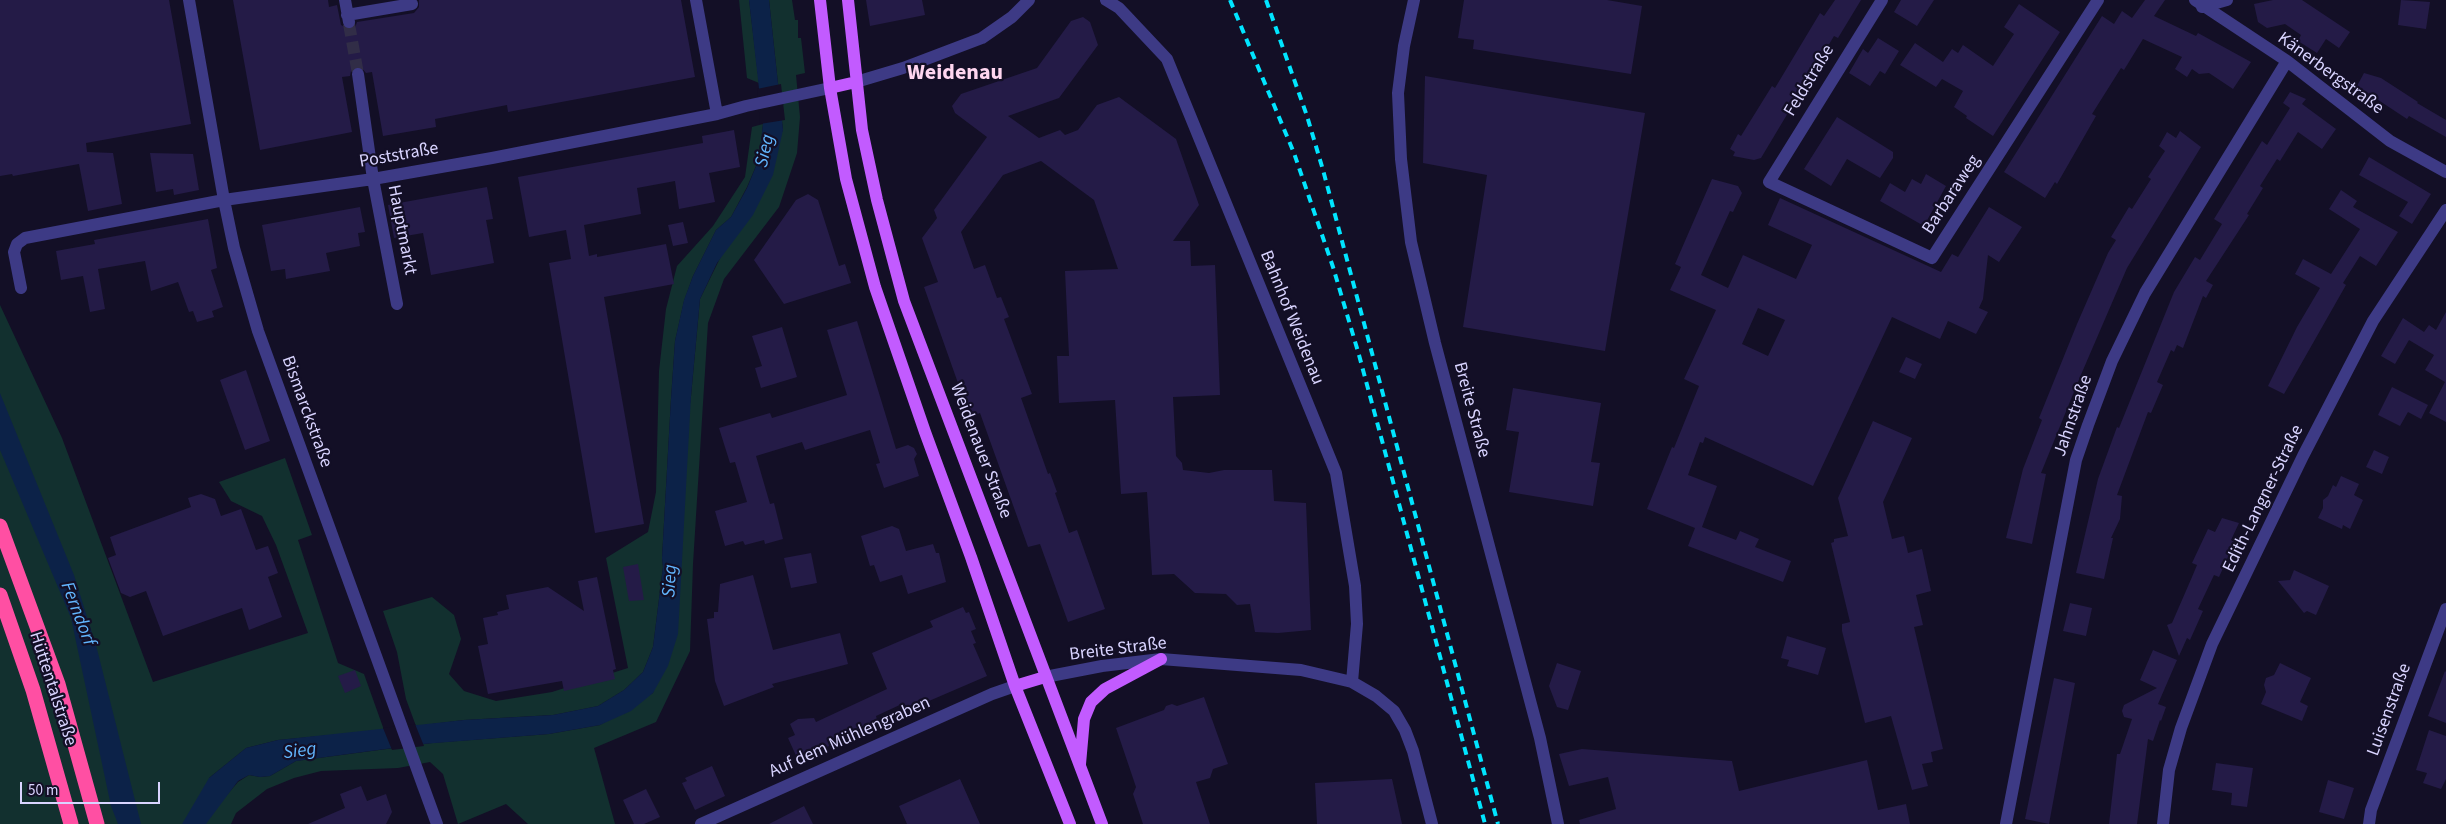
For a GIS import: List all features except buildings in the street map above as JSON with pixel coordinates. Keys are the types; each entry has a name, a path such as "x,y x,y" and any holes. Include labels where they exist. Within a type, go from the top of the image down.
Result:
{"highway":[{"name":"Hüttentalstraße","path":"0,526 58,684 97,824"},
{"name":"Hüttentalstraße","path":"0,595 33,690 71,824"}],"main road":[{"path":"820,0 830,88 846,179 875,287 925,432 971,556 1014,686 1070,824"},
{"name":"Weidenauer Straße","path":"848,0 862,130 877,200 904,301 1102,824"},
{"path":"830,88 856,82"},
{"path":"1080,769 1084,720 1091,702 1105,689 1161,659"},
{"path":"1014,686 1045,677"}],"street":[{"name":"Bismarckstraße","path":"189,0 224,200 234,248 258,332 437,824"},
{"path":"344,0 348,20 412,4"},
{"path":"696,0 718,114"},
{"path":"856,82 918,62 982,38 1012,17 1028,0"},
{"name":"Bahnhof Weidenau","path":"1106,0 1118,8 1167,59 1336,473 1355,586 1357,624 1352,682"},
{"name":"Breite Straße","path":"1414,0 1404,46 1398,94 1401,159 1411,242 1433,334 1540,738 1558,824"},
{"name":"Feldstraße","path":"1769,182 1882,0"},
{"name":"Barbaraweg","path":"1769,182 1932,258 2098,0"},
{"path":"2198,3 2226,0"},
{"name":"Känerbergstraße","path":"2198,3 2287,61 2390,141 2446,172"},
{"name":"Jahnstraße","path":"2006,824 2076,460 2112,361 2145,293 2287,61"},
{"name":"Hauptmarkt","path":"358,74 373,179 397,304"},
{"name":"Poststraße","path":"21,288 14,252 17,244 25,238 224,200 373,179 718,114 736,108 830,88"},
{"name":"Edith-Langner-Straße","path":"2163,824 2169,770 2181,728 2212,644 2303,456 2373,320 2446,210"},
{"name":"Luisenstraße","path":"2369,824 2371,810 2446,609"},
{"name":"Breite Straße","path":"1045,677 1102,666 1161,659 1301,670 1352,682 1376,696 1394,711 1405,730 1413,751 1432,824"},
{"name":"Auf dem Mühlengraben","path":"701,824 992,694 1014,686"}],"green space":[{"path":"739,0 749,0 759,83 747,78"},
{"path":"769,0 792,0 795,20 798,20 798,38 801,38 805,73 796,75 800,117 797,153 779,207 724,279 708,323 693,564 690,651 656,722 594,748 615,824 528,824 506,804 458,824 443,774 430,762 398,768 321,771 294,778 267,789 236,813 231,824 0,824 0,305 62,438 153,682 308,633 276,545 262,516 231,501 219,482 285,458 312,535 298,540 338,663 364,674 384,730 278,740 246,748 209,778 226,796 238,782 249,775 270,776 296,761 432,743 549,734 600,725 653,693 691,396 700,299 783,130"},
{"path":"763,124 759,159 731,217 716,230 693,276 684,301 675,341 663,567 653,647 643,672 624,690 598,706 553,715 464,720 416,726 406,699 397,652 383,611 432,597 454,615 461,639 449,674 464,691 496,701 552,692 628,668 606,558 648,532 656,492 659,371 666,309 677,266 713,226 745,177 752,127"}],"water":[{"name":"Sieg","path":"749,0 769,0 783,130 773,175 753,215 717,263 700,299 691,396 678,634 668,666 653,693 631,711 600,725 549,734 423,744 296,761 270,776 249,775 238,781 206,824 182,824 209,778 246,748 278,740 464,720 553,715 598,706 624,690 643,672 653,647 663,567 675,341 684,300 693,276 716,230 731,217 747,188 759,159 763,124"},
{"name":"Ferndorf","path":"0,393 74,575 97,649 141,824 118,824 111,806 71,618 0,450"}],"pier":[{"path":"781,84 785,120 760,124 757,89"},
{"path":"415,724 424,746 392,750 383,728"}],"tunnel":[{"path":"349,24 358,74"}],"railway":[{"path":"1230,0 1294,153 1333,267 1359,355 1485,824"},
{"path":"1266,0 1307,116 1323,170 1498,824"}],"district":[{"name":"Weidenau","path":"955,74"}]}
